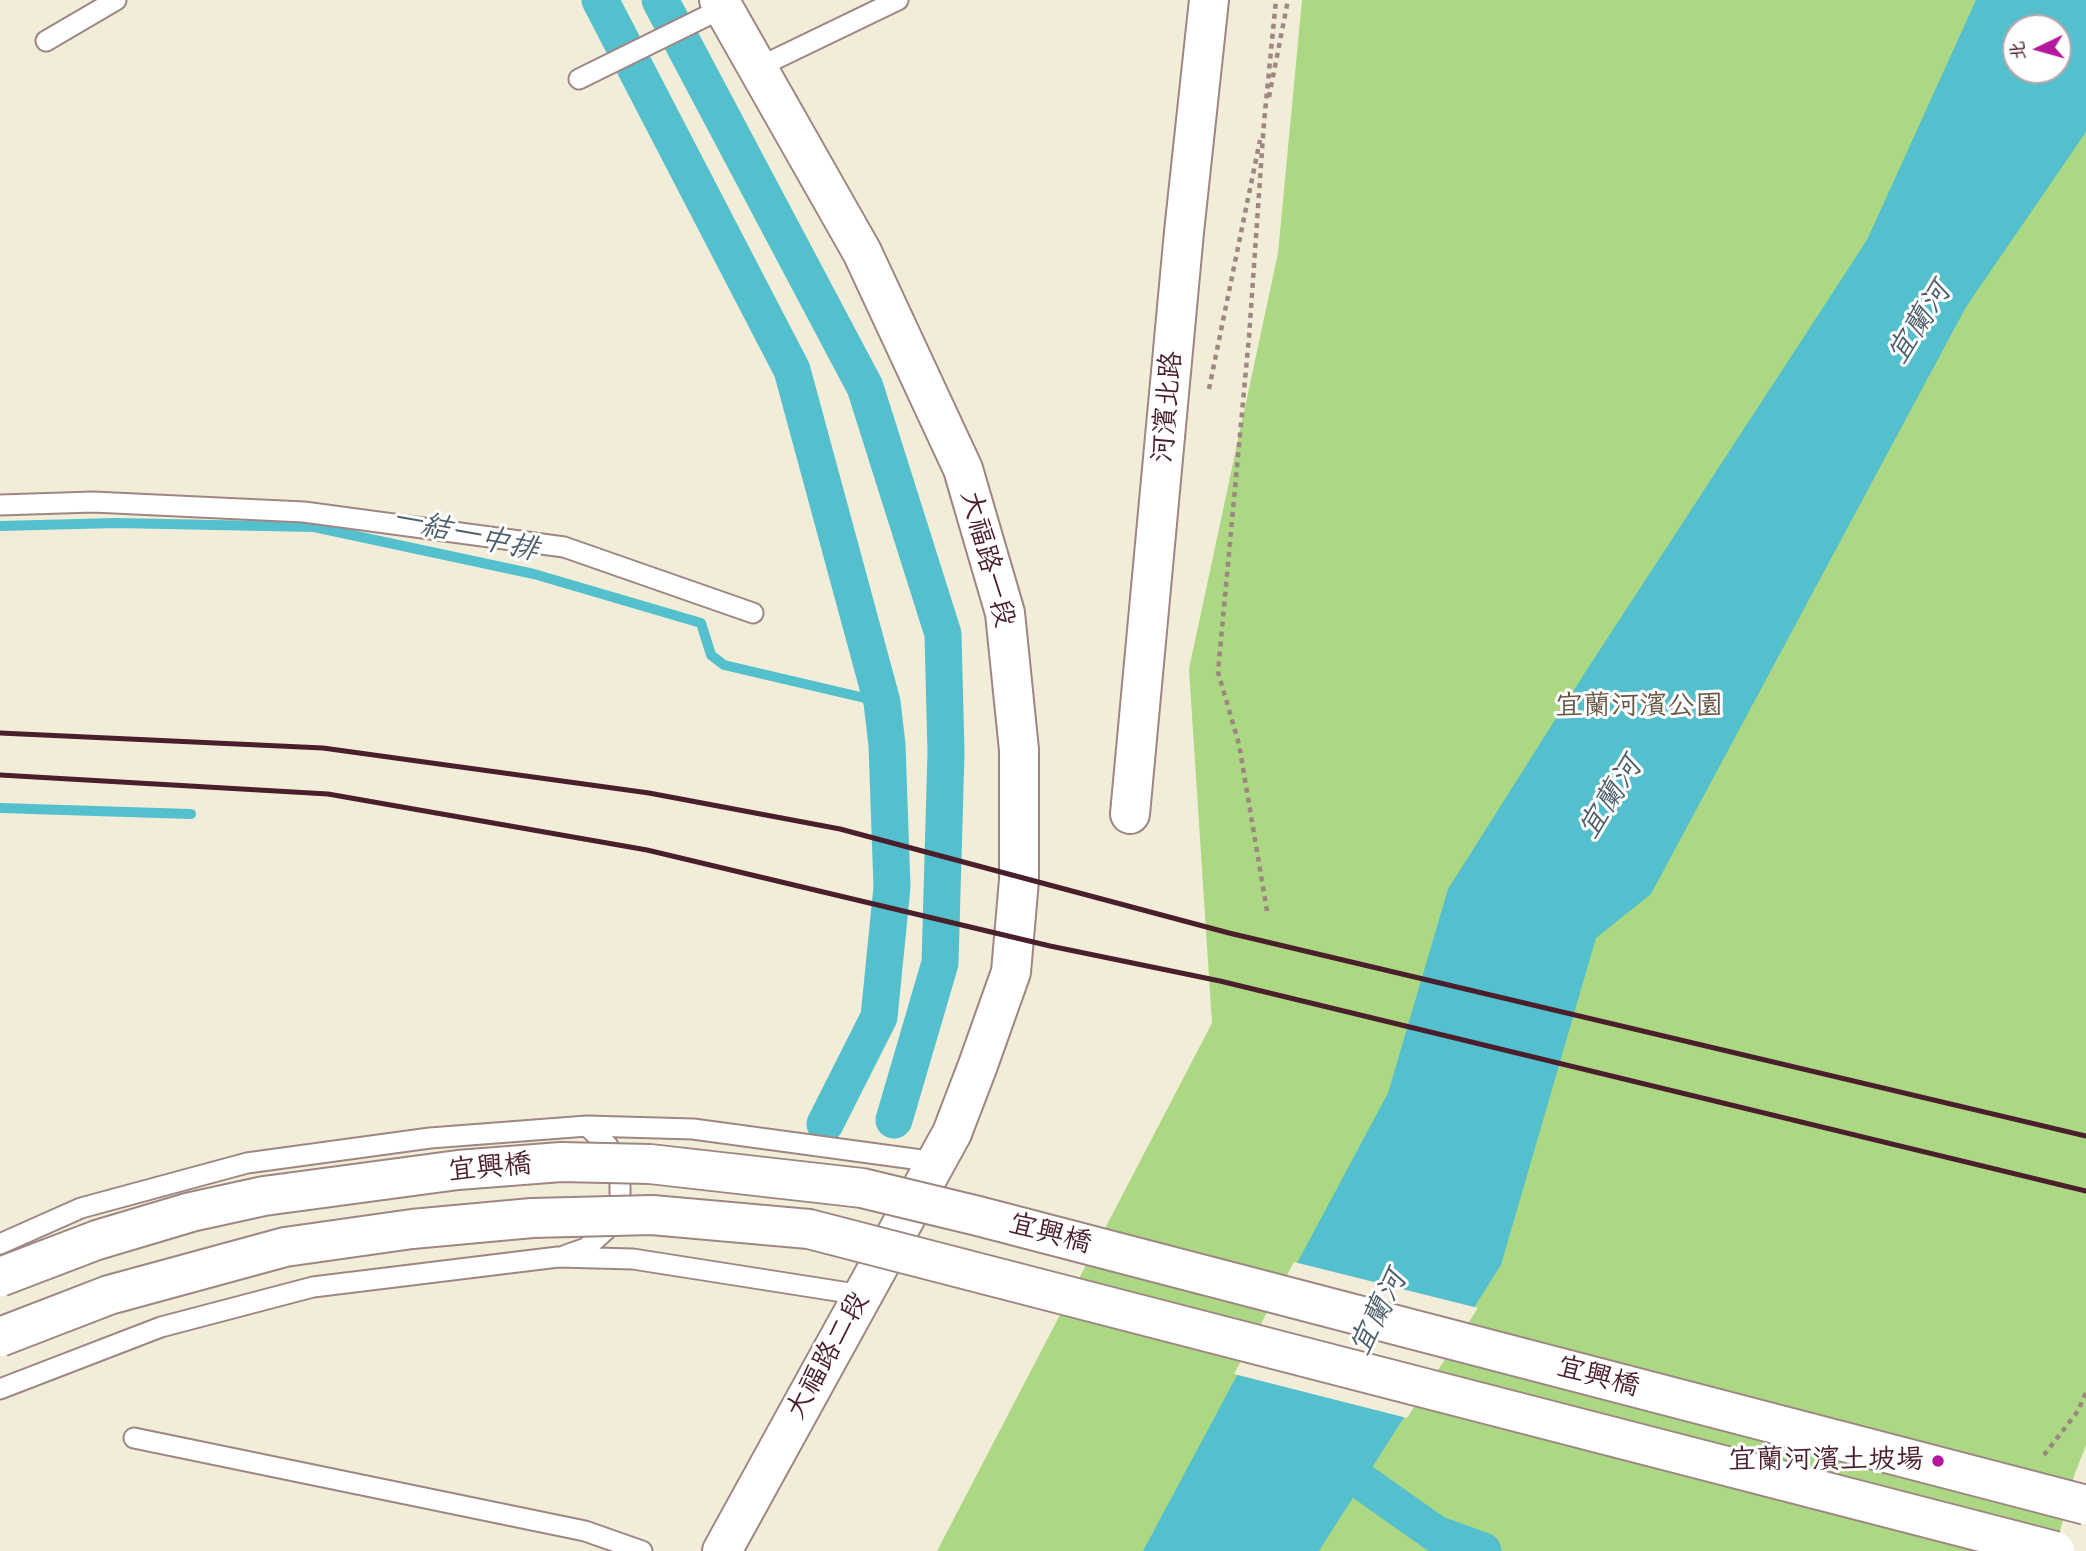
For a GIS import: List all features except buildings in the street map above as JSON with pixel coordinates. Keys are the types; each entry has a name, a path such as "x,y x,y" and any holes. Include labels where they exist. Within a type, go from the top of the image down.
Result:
{"street":[{"name":"河濱北路","path":"1130,814 1182,246 1209,0"},
{"name":"大福路一段","path":"721,4 862,251 963,469 1005,613 1019,751 1019,880 1011,971 952,1133 936,1162"},
{"name":"宜興橋","path":"0,1277 97,1240 191,1212 264,1196 458,1170 561,1162 650,1164 862,1188 1018,1226 2086,1505"},
{"name":"大福路二段","path":"722,1551 936,1162"},
{"name":"宜興橋","path":"0,1336 109,1295 285,1247 412,1229 531,1218 652,1215 809,1229 2055,1551"}],"lane":[{"path":"46,41 116,0"},
{"path":"757,68 898,0"},
{"path":"579,79 721,4"},
{"path":"0,505 93,502 304,512 564,547 754,613"},
{"path":"0,1244 81,1208 247,1163 430,1138 587,1126 693,1129 936,1162"},
{"path":"558,1257 586,1248 607,1229 620,1202 620,1173 608,1146 587,1126"},
{"path":"0,1389 161,1327 313,1287 558,1257 633,1259 862,1295"},
{"path":"134,1438 585,1531 642,1551"}],"path":[{"path":"1267,911 1239,744 1218,672 1276,0"},
{"path":"1208,394 1288,0"}],"green space":[{"name":"宜蘭河濱公園","path":"1302,0 2086,0 2086,1445 2074,1476 2055,1551 937,1551 1212,1023 1189,669 1278,253"}],"water":[{"name":"宜蘭河","path":"1976,0 2086,0 2086,132 1966,307 1651,894 1596,938 1501,1265 1319,1551 1143,1551 1388,1093 1448,889 1586,671 1867,240"}],"pier":[{"path":"1294,1262 1478,1308 1407,1418 1234,1374"}],"waterway":[{"path":"600,0 792,370 882,702 887,745 892,887 879,1017 825,1124"},
{"path":"660,0 865,387 943,634 946,753 940,963 894,1120"},
{"name":"一結一中排","path":"0,526 116,523 314,527 534,574 701,623 711,655 724,665 882,702"},
{"path":"0,808 191,814"},
{"path":"1320,1452 1436,1534 1483,1551"}],"railway":[{"path":"0,733 323,748 649,793 840,829 1229,933 2086,1136"},
{"path":"0,775 328,794 647,850 1050,946 1220,981 2086,1191"}],"place":[{"name":"宜蘭河濱土坡場","path":"1938,1461"}]}
